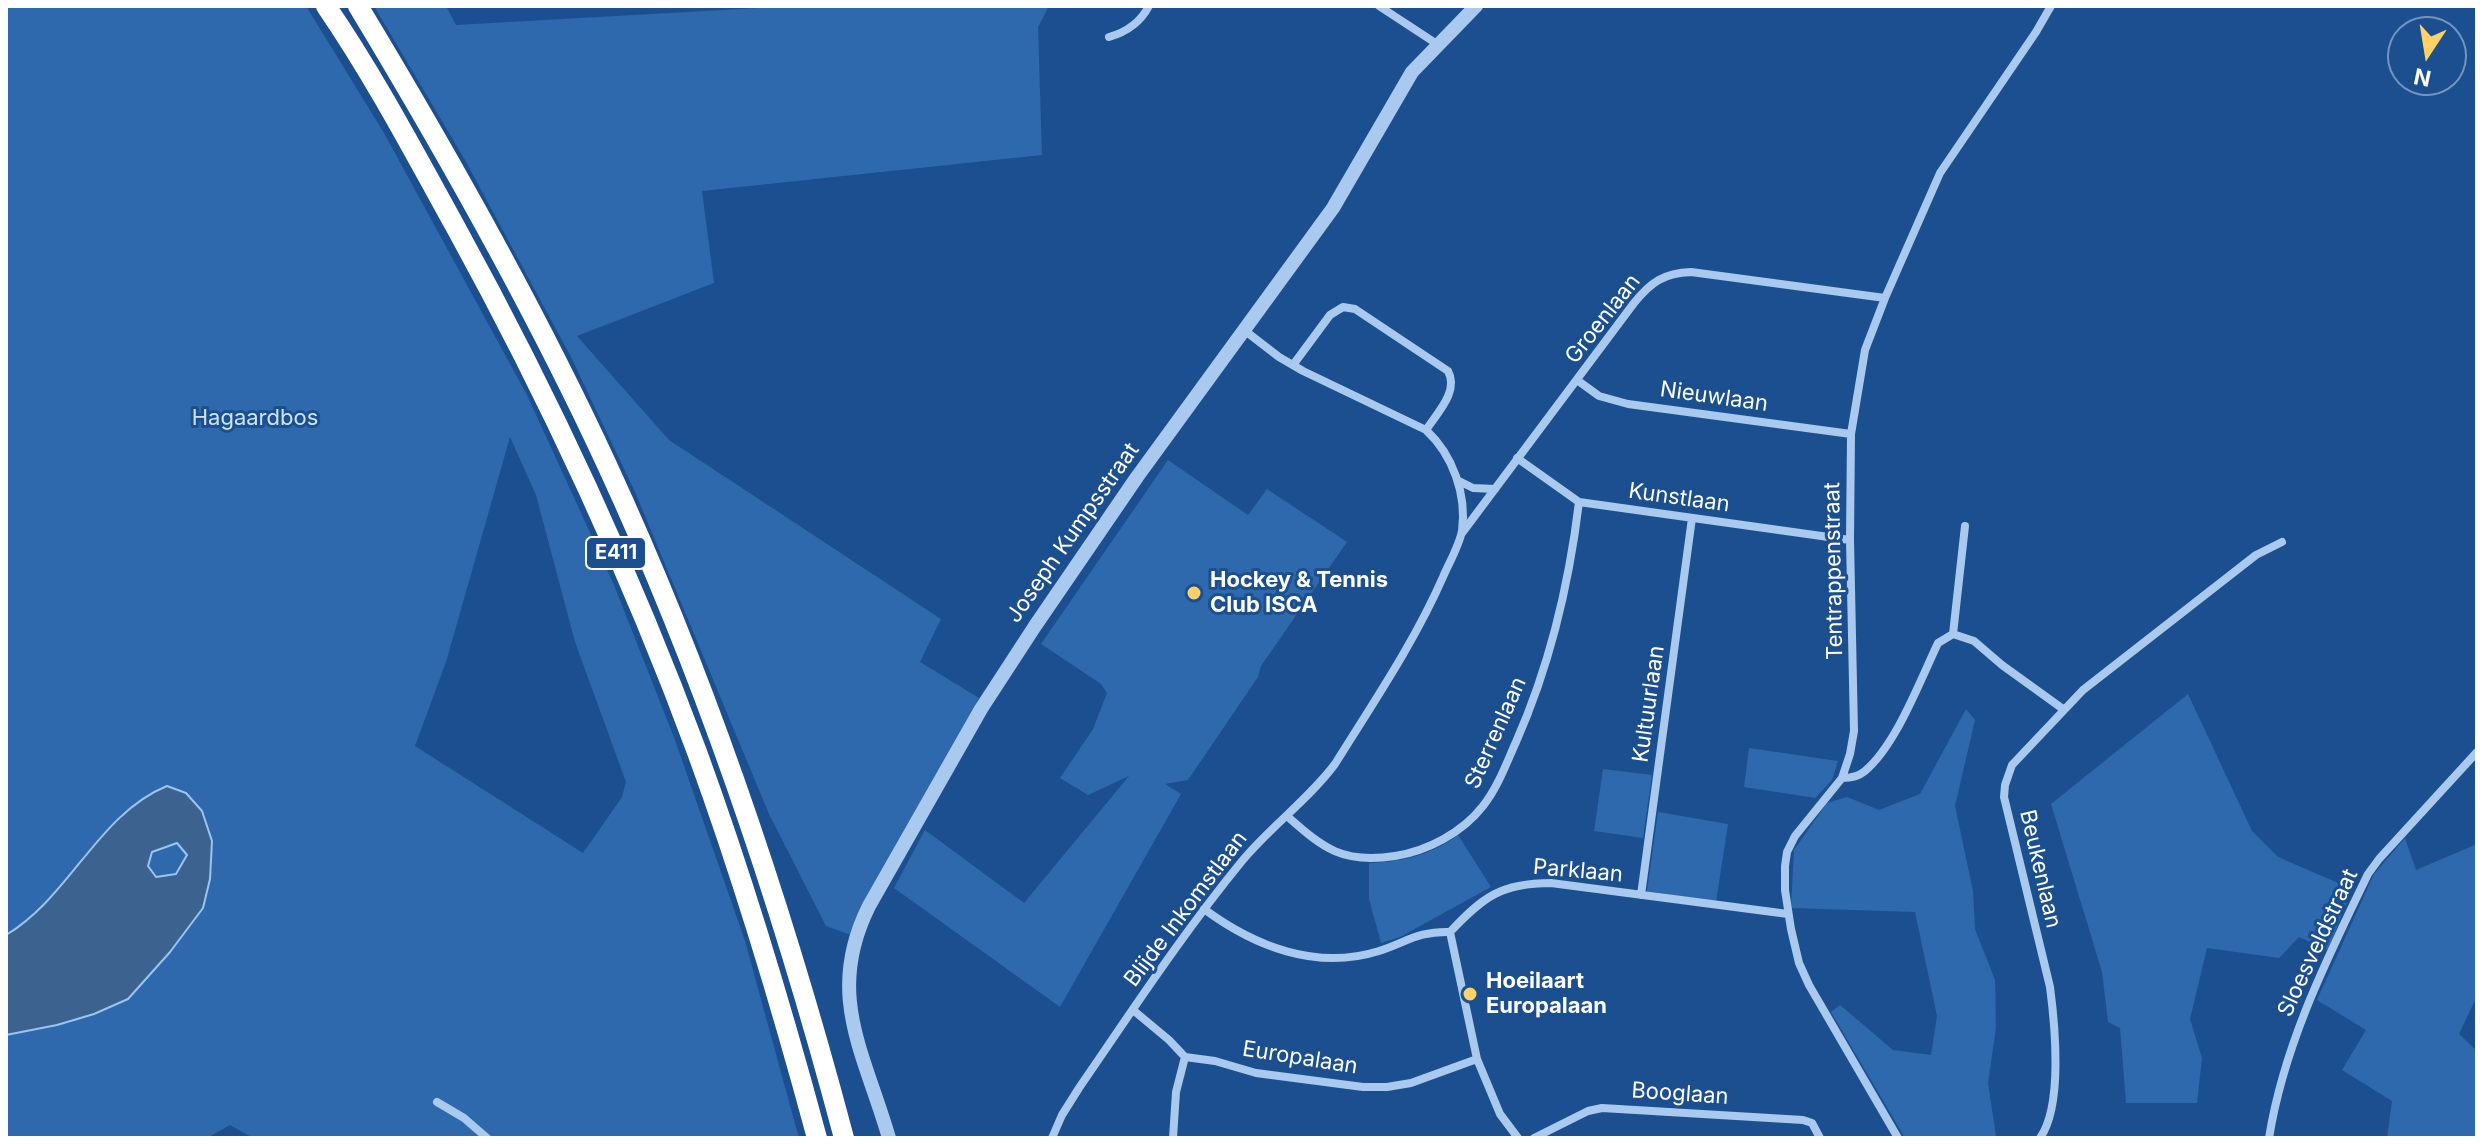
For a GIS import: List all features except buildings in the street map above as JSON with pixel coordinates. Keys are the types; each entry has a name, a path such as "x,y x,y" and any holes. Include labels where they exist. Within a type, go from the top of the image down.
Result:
{"highway":[{"name":"E411","path":"326,6 399,125 529,364 642,612 742,881 817,1138"},
{"name":"E411","path":"358,6 488,229 552,350 608,467 722,744 767,873 844,1138"}],"street":[{"path":"1109,37 1124,33 1143,17 1149,6"},
{"path":"1379,6 1437,44"},
{"name":"Joseph Kumpsstraat","path":"889,1138 858,1043 848,998 850,957 860,923 996,685 1137,477 1339,198 1412,72 1476,6"},
{"name":"Tentrappenstraat","path":"1898,1138 1799,963 1785,890 1787,852 1795,836 1842,778 1850,754 1854,719 1851,434 1865,350 1940,173 2051,6"},
{"name":"Groenlaan","path":"1461,534 1646,288 1659,278 1691,272 1885,298"},
{"path":"1293,365 1330,315 1343,307 1355,309 1448,371 1453,380 1452,390 1426,430"},
{"name":"Blijde Inkomstlaan","path":"1052,1138 1062,1115 1204,909 1264,836 1319,786 1427,614 1461,534 1463,510 1459,481 1434,437 1426,430 1293,365 1244,330"},
{"name":"Nieuwlaan","path":"1577,380 1599,396 1628,404 1851,434"},
{"name":"Kunstlaan","path":"1517,458 1579,502 1850,540"},
{"path":"1459,481 1473,488 1495,489"},
{"name":"Sterrenlaan","path":"1287,816 1317,843 1333,851 1378,858 1430,847 1481,809 1496,786 1532,705 1550,650 1564,599 1579,502"},
{"name":"Kultuurlaan","path":"1641,895 1692,518"},
{"path":"1953,634 1965,526"},
{"name":"Beukenlaan","path":"2040,1138 2048,1120 2054,1090 2054,1016 2050,987 2004,797 2012,765 2083,690 2256,555 2282,542"},
{"path":"1842,778 1853,778 1881,755 1938,643 1953,634 1974,641 2063,709"},
{"name":"Sloesveldstraat","path":"2269,1138 2280,1080 2291,1044 2368,874 2477,752"},
{"name":"Parklaan","path":"1450,932 1470,910 1490,896 1525,883 1551,883 1788,914"},
{"path":"1204,909 1247,938 1297,954 1324,957 1376,952 1428,931 1450,932 1477,1059 1500,1114 1518,1138"},
{"path":"1133,1010 1185,1057 1176,1092 1173,1138"},
{"name":"Europalaan","path":"1185,1057 1215,1061 1256,1073 1363,1087 1411,1083 1477,1059"},
{"path":"437,1102 464,1118 487,1138"},
{"name":"Booglaan","path":"1534,1138 1588,1111 1602,1108 1803,1120 1812,1123 1820,1138"}],"green space":[{"name":"Hagaardbos","path":"6,6 306,6 384,133 527,395 614,585 675,740 745,941 799,1138 253,1138 230,1125 207,1138 6,1138 6,1035 57,1025 128,999 170,952 203,908 167,786 143,799 122,816 48,900 6,935","holes":["510,437 536,495 575,642 626,782 622,797 583,853 415,746 446,662"]},
{"path":"374,6 446,6 456,25 794,6 1049,6 1038,27 1042,155 702,191 714,283 577,336 669,440 941,619 920,662 979,698 851,935 826,926 769,814 635,492 571,357 465,160"},
{"name":"Hockey & Tennis Club ISCA","path":"1168,460 1248,515 1267,489 1347,542 1261,666 1258,677 1188,780 1165,784 1181,794 1060,1007 894,888 925,830 1024,903 1129,776 1088,795 1060,778 1093,729 1107,693 1101,684 1041,644"},
{"path":"2188,694 2252,831 2278,857 2352,889 2328,950 2299,937 2279,958 2207,948 2190,1019 2202,1058 2197,1103 2126,1103 2120,1028 2108,1022 2102,972 2051,804"},
{"path":"1966,709 1975,720 1955,806 1973,891 1975,929 1995,980 1996,1028 1988,1083 1996,1136 1905,1138 1831,1012 1840,1005 1893,1050 1931,1055 1937,1016 1915,912 1791,908 1794,850 1827,803 1847,797 1879,810 1920,794"},
{"path":"1749,748 1838,761 1832,780 1815,798 1744,787"},
{"path":"1603,769 1652,775 1643,838 1594,831"},
{"path":"1658,812 1728,824 1716,902 1647,891"},
{"path":"1458,835 1491,887 1400,937 1381,943 1369,899 1369,863 1416,856"},
{"path":"2405,838 2416,870 2477,844 2477,996 2459,1034 2477,1051 2477,1138 2387,1138 2392,1101 2342,1070 2366,1030 2317,1000 2374,874"},
{"path":"177,842 187,855 176,874 156,877 148,866 152,852"}],"shaded area":[{"path":"167,786 186,793 202,811 212,841 210,879 203,908 170,952 128,999 57,1025 6,1035 6,935 48,900 103,835 143,799","holes":["177,843 187,855 176,874 156,877 148,866 152,852"]}],"place":[{"name":"Hockey & Tennis Club ISCA","path":"1194,593"},
{"name":"Hoeilaart Europalaan","path":"1470,994"}]}
